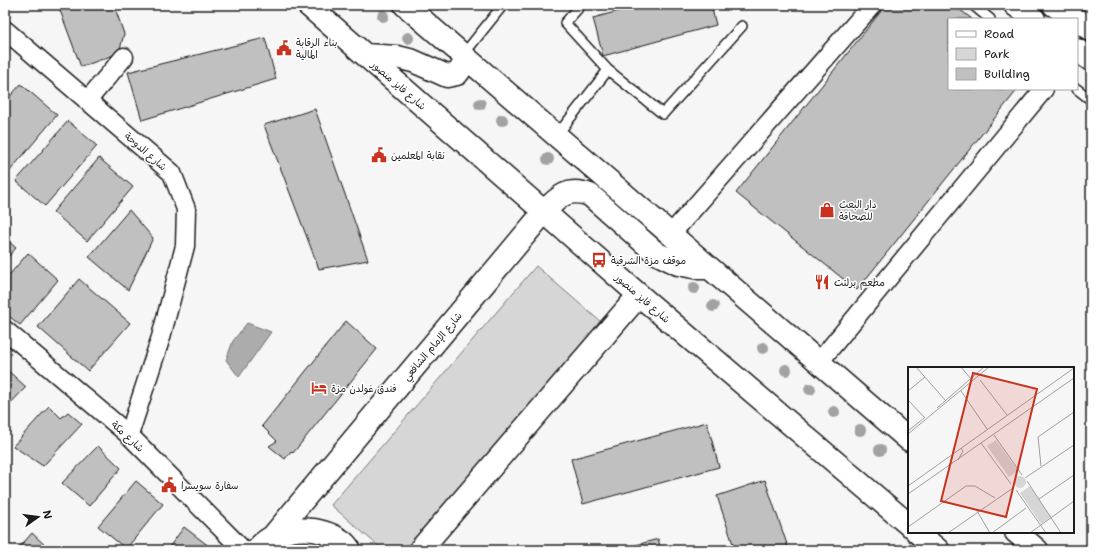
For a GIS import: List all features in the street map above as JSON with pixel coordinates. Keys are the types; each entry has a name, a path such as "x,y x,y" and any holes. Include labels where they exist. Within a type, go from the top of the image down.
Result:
{"main road":[{"name":"شارع فايز منصور","path":"308,5 639,295 908,525"},
{"path":"406,5 908,439"},
{"path":"1014,5 1033,18"},
{"path":"1054,5 1073,18"},
{"path":"1078,21 1091,30"},
{"path":"1078,51 1091,60"},
{"path":"365,55 397,56 413,60 448,76 457,74 461,69 463,65 463,55"},
{"name":"شارع الإمام الشافعي","path":"273,536 544,212 563,194 581,192 590,195 656,253 667,260 678,264 699,268 709,268"},
{"path":"420,550 639,295"},
{"path":"256,550 260,545 273,536 296,529 320,531 342,541 350,550"},
{"path":"918,533 938,550"},
{"path":"1017,533 1037,550"}],"street":[{"path":"671,234 872,5"},
{"name":"شارع الدوحة","path":"5,30 172,173 186,209 185,246 161,338 129,435"},
{"path":"87,101 124,57"},
{"path":"819,362 1043,90"},
{"name":"شارع مكة","path":"5,330 129,435 243,550"}],"lane":[{"path":"463,55 503,5"},
{"path":"581,5 565,23 608,70 663,114 742,26"},
{"path":"972,5 989,18"},
{"path":"557,135 608,70"},
{"path":"1078,90 1091,100"}],"green space":[{"path":"536,266 602,323 408,550 383,550 331,505"},
{"path":"313,545 331,550 287,550 295,546"}],"shaded area":[{"path":"247,323 271,332 239,377 226,360 233,341"}],"building":[{"path":"58,5 114,5 124,34 119,53 81,67"},
{"path":"641,5 711,5 716,25 603,56 593,18"},
{"path":"886,5 954,5 971,18 948,18 948,90 1017,90 857,290 736,193"},
{"path":"265,38 276,79 142,120 128,72"},
{"path":"5,69 10,73 5,79"},
{"path":"21,84 57,115 9,172 5,168 5,102"},
{"path":"315,109 368,260 319,269 264,125"},
{"path":"68,121 97,146 45,206 16,181"},
{"path":"99,158 133,187 87,241 53,212"},
{"path":"129,210 153,238 128,290 89,257"},
{"path":"5,238 16,248 5,260"},
{"path":"28,253 58,280 20,325 5,313 5,280"},
{"path":"79,279 130,323 88,371 38,327"},
{"name":"فندق غولدن مزة","path":"346,321 377,349 293,453 291,451 285,459 269,446 277,441 262,426"},
{"path":"5,368 26,387 5,409"},
{"path":"49,406 61,418 68,412 82,424 43,466 13,446"},
{"path":"707,422 719,467 583,504 571,459"},
{"path":"98,446 121,468 89,506 62,483"},
{"path":"765,480 789,550 735,550 717,496"},
{"path":"136,481 163,504 126,549 98,526"},
{"path":"184,527 214,550 167,550"},
{"path":"32,533 50,550 17,550"},
{"path":"658,539 661,550 618,550"}],"place":[{"name":"بناء الرقابة المالية","path":"284,48"},
{"name":"نقابة المعلمين","path":"379,155"},
{"name":"دار البعث للصحافة","path":"827,210"},
{"name":"موقف مزة الشرقية","path":"599,260"},
{"name":"مطعم برلنت","path":"822,282"},
{"name":"فندق غولدن مزة","path":"319,388"},
{"name":"سفارة سويسرا","path":"169,485"}]}
